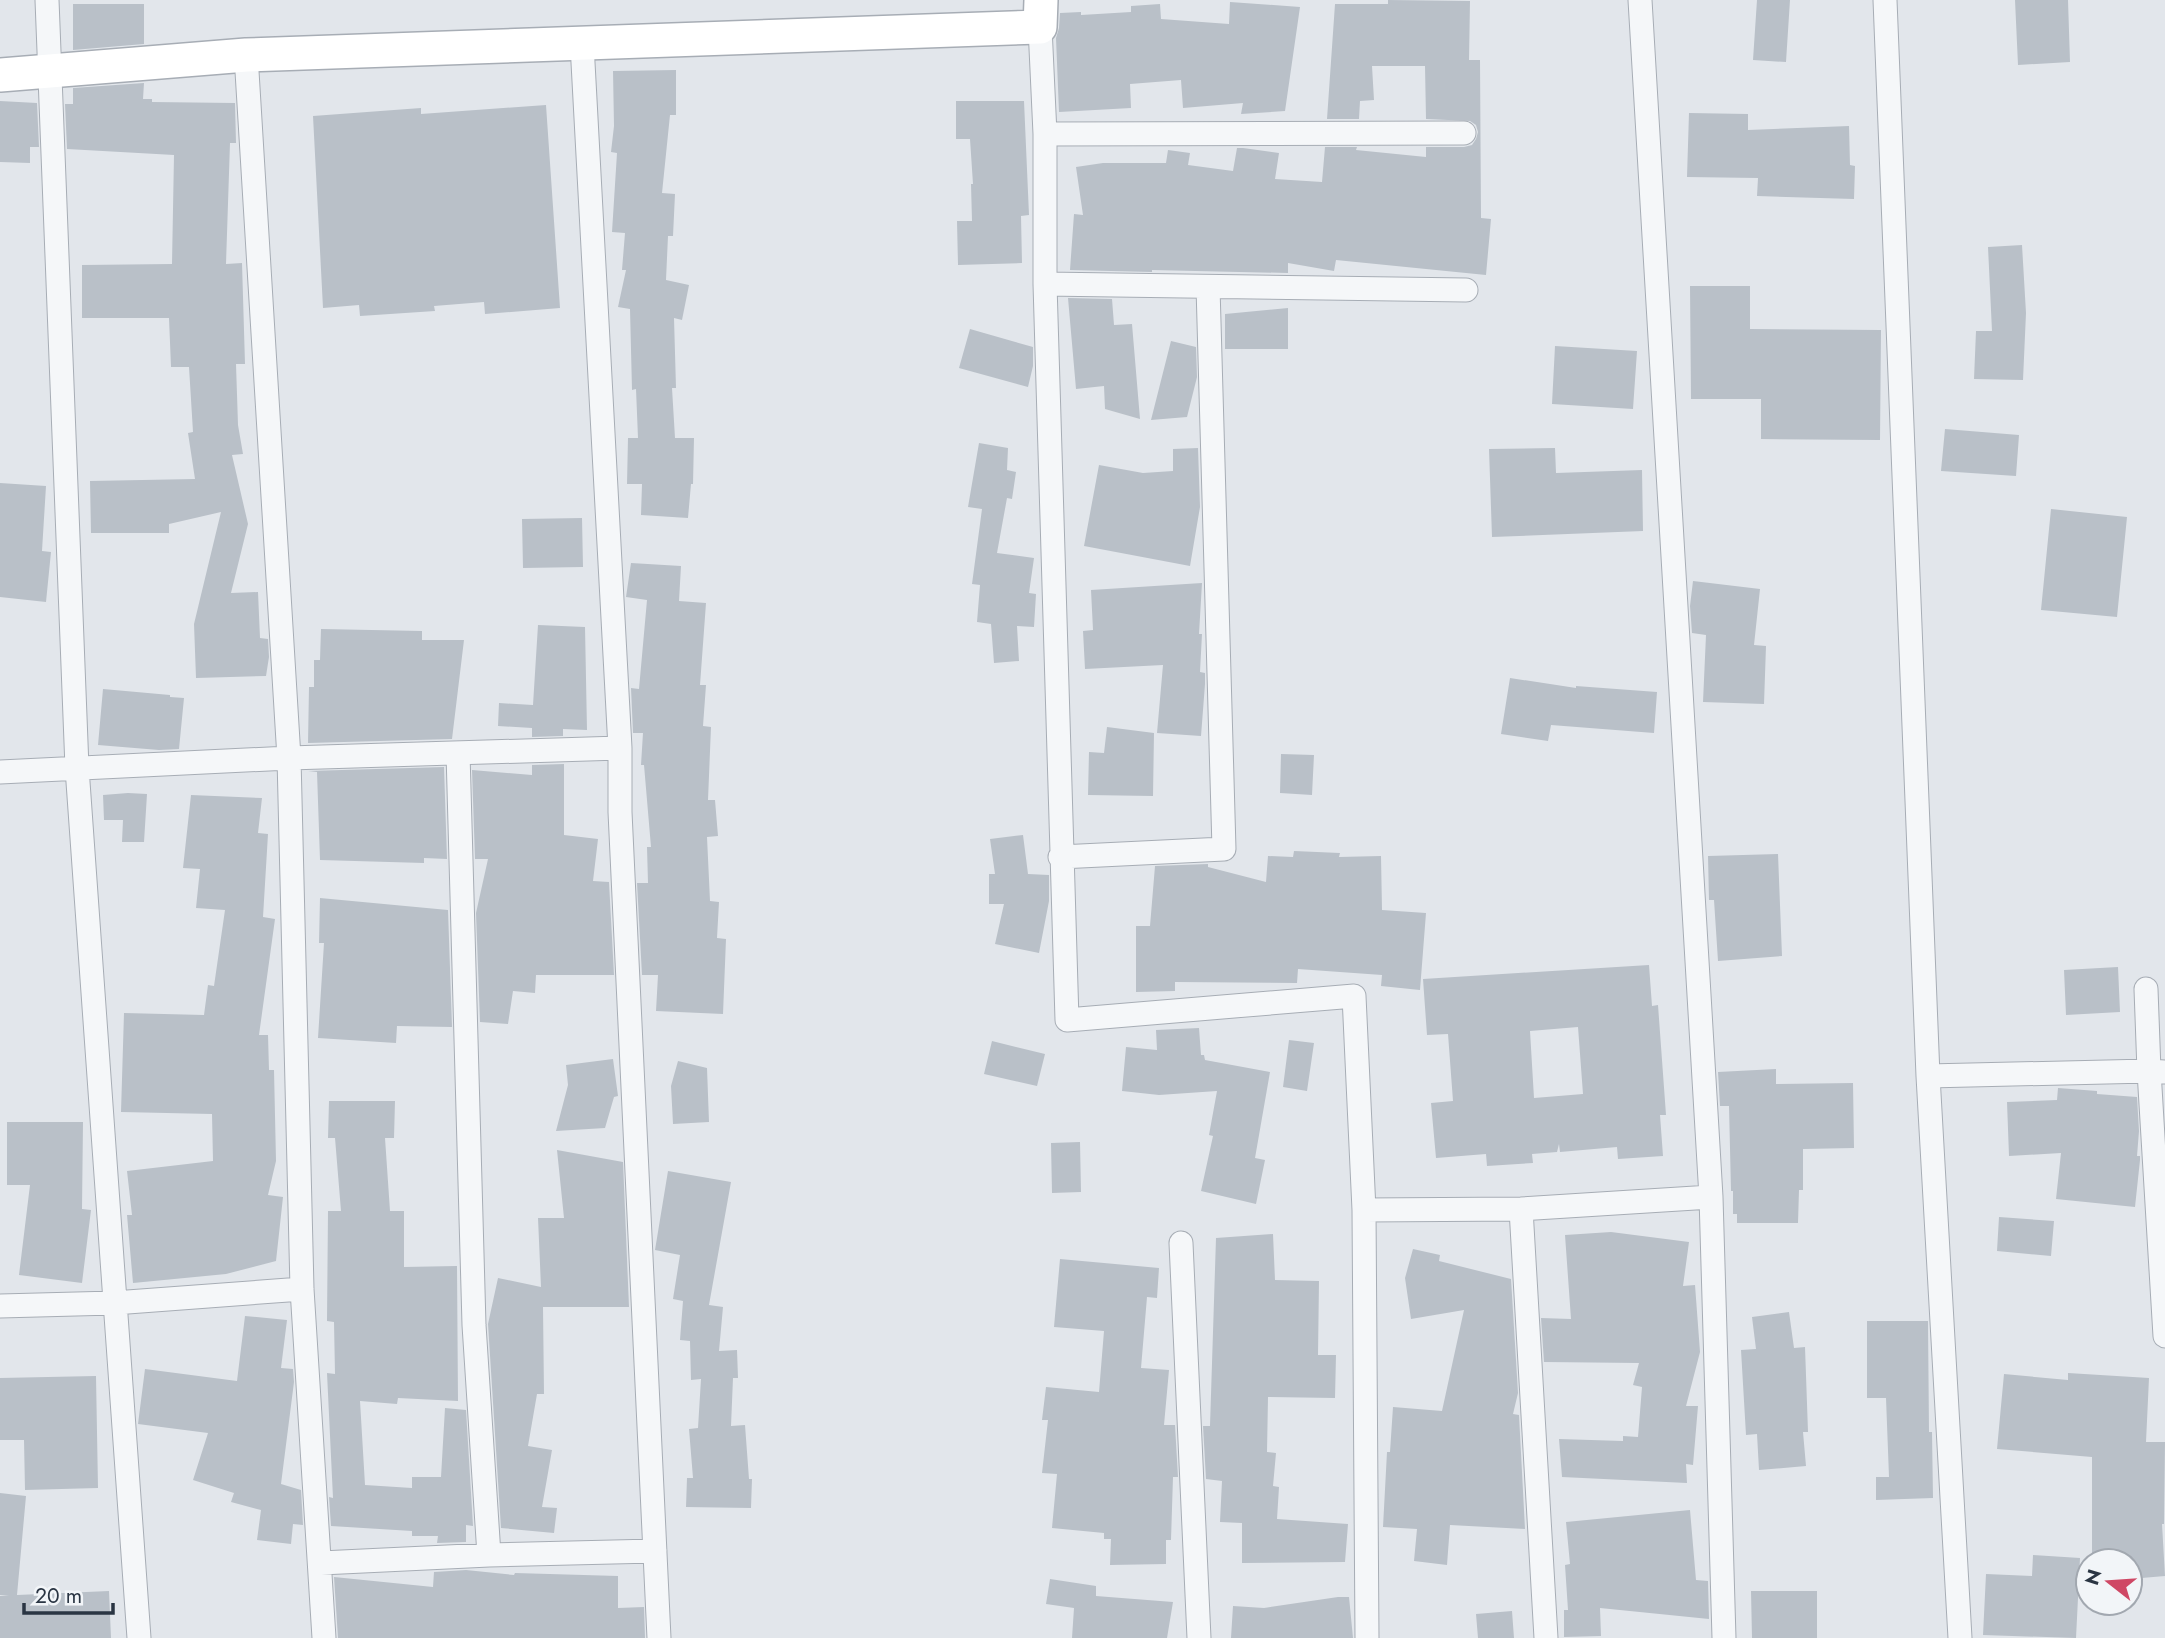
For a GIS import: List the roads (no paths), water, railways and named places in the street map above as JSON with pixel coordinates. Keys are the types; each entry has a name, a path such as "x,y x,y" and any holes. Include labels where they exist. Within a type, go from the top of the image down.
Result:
{"street":[{"path":"47,0 77,768 139,1638"},
{"path":"1640,0 1711,1197 1724,1638"},
{"path":"1885,0 1928,1076 1959,1638"},
{"path":"0,75 246,55 582,44 1041,13 1045,134 1045,284 1060,857 1067,1020 1354,996 1363,1210 1367,1638"},
{"path":"582,44 620,748 620,812 659,1638"},
{"path":"246,55 289,758 302,1289 324,1638"},
{"path":"1045,134 1464,133"},
{"path":"1045,284 1466,289"},
{"path":"1060,857 1224,849 1208,287"},
{"path":"0,772 289,758 620,748"},
{"path":"458,753 474,1325 489,1555"},
{"path":"2146,989 2157,1072 2165,1336"},
{"path":"1928,1076 2157,1072"},
{"path":"1363,1210 1521,1209 1711,1197"},
{"path":"1521,1209 1545,1638"},
{"path":"1181,1243 1199,1638"},
{"path":"0,1306 114,1303 302,1289"},
{"path":"321,1563 655,1551"}]}
